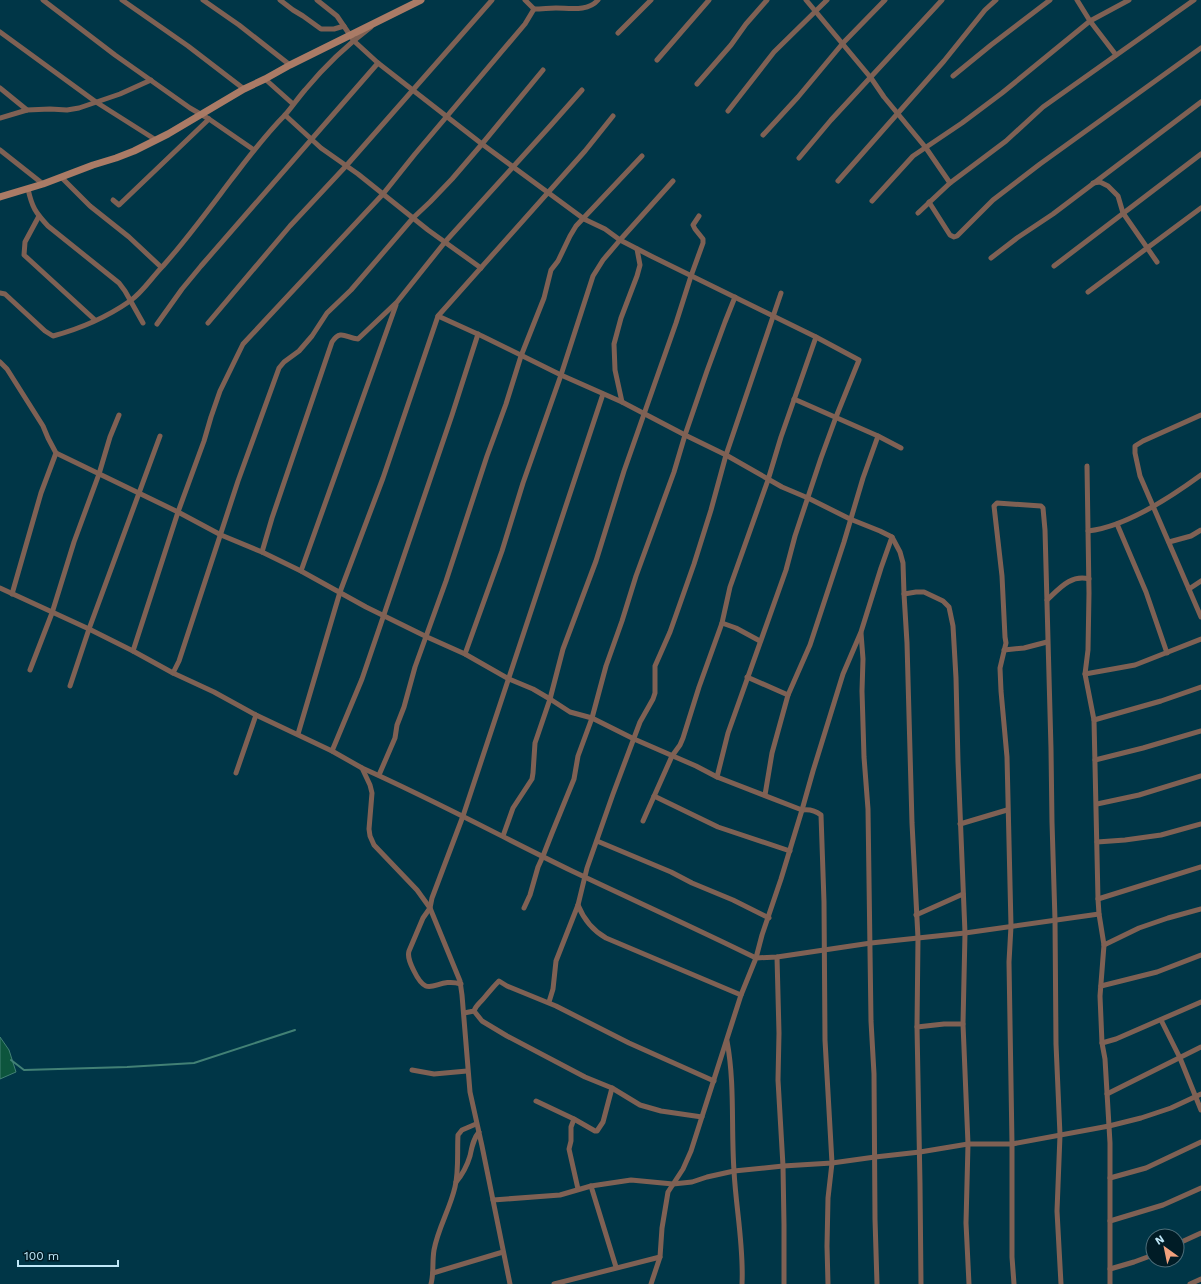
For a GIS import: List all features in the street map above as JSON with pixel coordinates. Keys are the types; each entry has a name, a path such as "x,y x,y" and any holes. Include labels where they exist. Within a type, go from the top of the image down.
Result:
{"street":[{"path":"43,0 93,39 190,108 209,119 254,150"},
{"path":"122,0 188,46 244,89"},
{"path":"204,0 290,65"},
{"path":"280,0 321,29 334,29 344,26"},
{"path":"318,0 337,16 352,38 378,64 547,193 584,219 605,229 620,240 816,337 859,360 821,458 795,536 786,570 728,733 717,777"},
{"path":"0,197 43,184 116,158 156,140 244,89 290,65 352,38 383,18 420,0"},
{"path":"208,323 290,226 346,166 492,0"},
{"path":"525,0 534,9 557,8 572,10 584,8 598,0"},
{"path":"618,33 651,0"},
{"path":"657,60 709,0"},
{"path":"697,84 767,0"},
{"path":"806,0 871,78 884,97 926,148 950,183"},
{"path":"728,111 774,52 816,12 826,0"},
{"path":"763,135 843,44 885,0"},
{"path":"799,158 831,120 942,0"},
{"path":"838,181 944,60 985,10 996,0"},
{"path":"953,76 1050,0"},
{"path":"1077,0 1090,21 1116,55"},
{"path":"872,201 912,156 926,148 1002,93 1090,21 1129,0"},
{"path":"918,213 950,183 1006,141 1043,107 1194,0"},
{"path":"133,651 178,512 202,448 210,417 220,391 243,344 383,194 525,24 534,9"},
{"path":"0,32 96,102 156,140"},
{"path":"0,293 5,294 45,331 53,336 70,332 130,300 144,287 179,248 254,150 314,79 352,38"},
{"path":"929,202 950,235 954,237 956,236 993,200 1201,48"},
{"path":"157,324 182,289 238,222 378,64"},
{"path":"173,673 180,661 238,481 279,368 284,362 299,351 312,336 326,313 351,290 413,218 430,202 482,144 543,70"},
{"path":"265,79 294,104"},
{"path":"0,118 27,110 67,110 120,94 143,85 151,80"},
{"path":"0,88 27,110"},
{"path":"262,552 272,518 335,337 345,335 358,339 397,302 446,242 582,90"},
{"path":"991,258 1017,238 1053,214 1201,102"},
{"path":"285,115 312,140 481,268"},
{"path":"298,734 340,592 383,478 438,316 585,151 613,116"},
{"path":"113,200 118,205 123,201 209,119"},
{"path":"0,150 43,184"},
{"path":"1054,266 1201,154"},
{"path":"379,775 395,738 397,725 404,707 415,667 427,637 521,356 544,298 551,270 558,261 576,226 642,156"},
{"path":"61,177 90,206 129,237 161,268"},
{"path":"465,654 502,551 593,276 603,260 620,240 673,182"},
{"path":"1093,183 1100,182 1108,186 1118,196 1123,213 1157,262"},
{"path":"28,189 31,204 39,216 48,226 119,282 143,323"},
{"path":"1088,292 1201,208"},
{"path":"39,216 25,242 24,255 95,320"},
{"path":"503,836 513,808 532,779 535,743 550,698 563,649 596,561 624,471 676,323 703,239 693,225 699,216"},
{"path":"622,402 615,370 614,344 621,318 638,276 640,265 638,249"},
{"path":"549,1002 553,989 556,961 578,904 584,876 613,794 640,722 653,699 655,693 655,666 670,632 694,564 726,455 781,293"},
{"path":"524,908 530,895 538,867 574,779 578,756 592,718 606,666 636,576 674,472 685,435 725,322 736,297"},
{"path":"301,571 397,302"},
{"path":"438,316 561,375 622,402 726,455 768,480 892,537 903,563 910,705 912,823 918,938 917,1027 921,1284"},
{"path":"332,751 362,679 478,334"},
{"path":"643,821 672,756 683,738 699,687 722,623 730,587 816,337"},
{"path":"0,362 8,369 43,426 56,453 178,512 221,535 262,552 301,571 366,607 465,654 509,679 550,698 570,712 592,718 717,777 802,810 806,809 813,811 821,816 825,950 825,1040 832,1163 828,1198 828,1284"},
{"path":"461,984 443,982 429,988 425,987 421,984 414,971 408,955 409,950 423,918 430,908 432,898 463,816 603,394"},
{"path":"794,399 878,436 901,448"},
{"path":"30,670 52,613 74,542 119,414"},
{"path":"1201,415 1135,446 1135,458 1140,476 1201,617"},
{"path":"70,686 89,629 140,494 160,436"},
{"path":"765,795 772,753 788,695 810,645 844,542 863,478 878,436"},
{"path":"12,594 41,493 56,453"},
{"path":"1087,466 1089,579 1088,650 1085,674 1094,720 1098,899 1104,945 1100,996 1102,1043 1105,1059 1109,1126 1110,1284"},
{"path":"1088,531 1117,524 1153,506 1201,476"},
{"path":"1014,1284 1012,1257 1009,962 1011,926 1007,810 1007,757 1000,668 1006,643 994,506 997,503 1039,505 1043,508 1045,530 1055,920 1056,1044 1060,1135 1057,1211 1061,1284"},
{"path":"1117,524 1146,592 1167,653"},
{"path":"1169,542 1191,536 1201,530"},
{"path":"651,1284 660,1257 662,1228 668,1192 683,1169 691,1151 741,995 756,958 762,935 769,918 843,674 861,632 892,537"},
{"path":"1047,600 1070,580 1076,578 1089,579"},
{"path":"1189,589 1201,581"},
{"path":"0,588 89,629 173,673 219,694 332,751 362,768 647,907 700,930 756,958 777,957 871,943 965,934 1099,914"},
{"path":"904,594 924,592 935,596 943,601 949,608 951,615 956,678 965,934 963,1024 968,1144 966,1223 969,1284"},
{"path":"722,623 736,628 760,641"},
{"path":"861,632 863,659 862,691 864,757 868,809 877,1284"},
{"path":"1085,674 1135,665 1201,638"},
{"path":"1004,650 1024,648 1047,642"},
{"path":"747,677 788,695"},
{"path":"1094,720 1161,701 1201,686"},
{"path":"236,773 256,714"},
{"path":"1095,760 1201,731"},
{"path":"362,768 372,793 369,829 374,845 417,890 430,908 461,984 470,1092 510,1284"},
{"path":"1096,804 1139,795 1201,776"},
{"path":"654,796 718,827 790,851"},
{"path":"960,824 1007,810"},
{"path":"1097,842 1161,835 1201,824"},
{"path":"597,840 733,900 769,918"},
{"path":"1098,899 1201,867"},
{"path":"916,915 963,894"},
{"path":"578,904 586,922 597,933 741,995"},
{"path":"1104,945 1139,928 1201,909"},
{"path":"1101,986 1157,972 1201,955"},
{"path":"777,957 779,1033 778,1080 783,1166 784,1284"},
{"path":"474,1011 476,1006 484,999 488,992 500,981 507,986 549,1002 629,1043 714,1081"},
{"path":"1102,1043 1116,1039 1201,1002"},
{"path":"464,1013 474,1011"},
{"path":"474,1011 482,1021 506,1036 585,1077 612,1088 640,1105 651,1109 702,1117"},
{"path":"1161,1020 1180,1058 1201,1110"},
{"path":"917,1027 944,1024 963,1024"},
{"path":"726,1040 731,1061 734,1171 742,1261 742,1284"},
{"path":"1107,1094 1122,1085 1201,1047"},
{"path":"412,1070 434,1074 467,1070"},
{"path":"536,1101 574,1119 595,1132 599,1129 603,1122 612,1088"},
{"path":"493,1200 560,1195 591,1186 631,1180 673,1184 692,1182 734,1171 832,1163 920,1152 968,1144 1012,1144 1109,1126 1141,1118 1171,1108 1201,1094"},
{"path":"574,1119 571,1127 569,1149 578,1189"},
{"path":"431,1284 434,1252 438,1235 456,1182 458,1135 462,1130 476,1124"},
{"path":"456,1182 461,1177 478,1132"},
{"path":"1110,1178 1146,1168 1201,1142"},
{"path":"591,1186 616,1267"},
{"path":"1110,1221 1163,1205 1201,1188"},
{"path":"1185,1241 1201,1234"},
{"path":"433,1273 503,1252"},
{"path":"554,1284 660,1257"},
{"path":"1110,1269 1145,1258"},
{"path":"1190,1284 1201,1279"}],"shaded area":[{"path":"0,1037 9,1050 16,1072 0,1079"}],"waterway":[{"path":"11,1060 24,1070 127,1067 194,1063 295,1030"}]}
